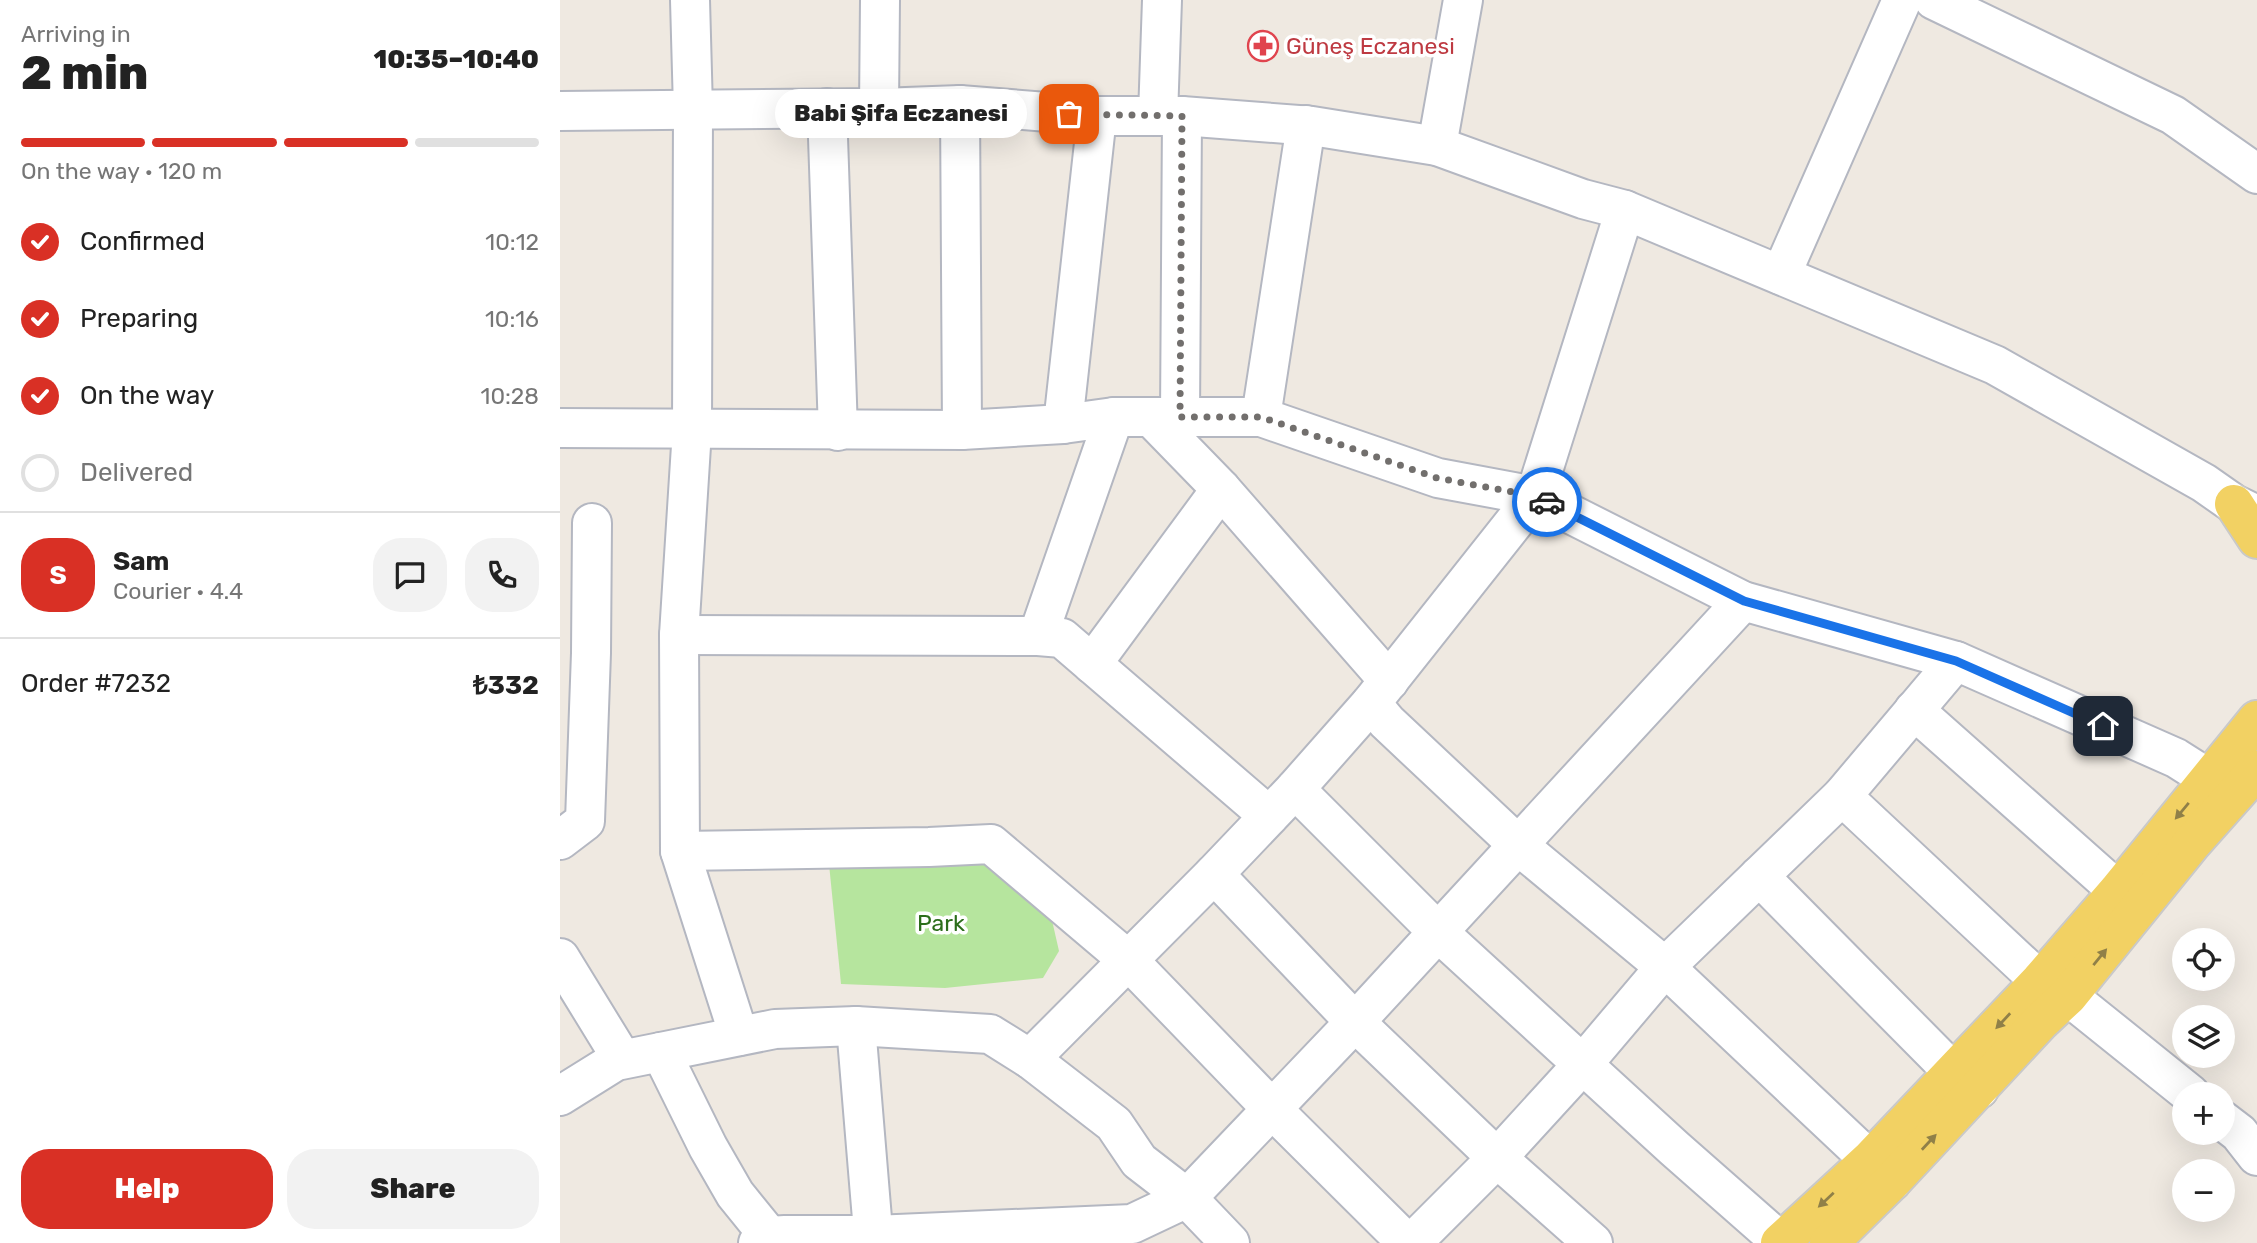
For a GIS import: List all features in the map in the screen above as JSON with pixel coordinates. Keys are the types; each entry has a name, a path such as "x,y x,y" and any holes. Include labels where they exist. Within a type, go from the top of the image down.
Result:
{"main road":[{"path":"2246,509 2257,539"},
{"path":"2054,988 2183,853 2235,780 2257,720"},
{"path":"1829,1243 1881,1171 1966,1081 2041,1021 2054,988 2118,891 2235,780"},
{"path":"1781,1243 1881,1171"}],"street":[{"path":"690,0 693,109 692,430 679,635 680,850 739,1037"},
{"path":"879,108 880,0"},
{"path":"1038,636 1148,417 1170,116 1162,0"},
{"path":"1437,146 1463,0"},
{"path":"1781,275 1902,0"},
{"path":"1934,0 2173,115 2257,174"},
{"path":"560,111 960,105 1097,116 1170,116 1306,125 1437,146 1583,199 1625,210 1995,365 2246,509"},
{"path":"960,105 962,430"},
{"path":"827,108 838,430"},
{"path":"1063,424 1097,116"},
{"path":"1261,417 1306,125"},
{"path":"1030,1059 1295,789 1380,692 1535,496 1625,210"},
{"path":"1148,417 1221,489 1380,692 1387,722 1519,846 1665,967 1881,1171"},
{"path":"560,428 962,430 1148,417 1261,417 1437,478 1535,496 1744,601 1956,661 2176,758 2206,776 2235,780"},
{"path":"1092,664 1221,489"},
{"path":"560,840 585,821 592,523"},
{"path":"661,1052 708,1147 763,1240 1125,1233 1187,1198 1355,1022 1744,601"},
{"path":"679,635 1062,638 1269,816"},
{"path":"680,850 991,844 1128,960 1272,1109 1410,1243 1497,1158 1582,1066 1665,967 1842,796 1956,661"},
{"path":"1914,710 2118,891"},
{"path":"1295,789 1438,932 1582,1066 1781,1243"},
{"path":"1842,796 2054,988 2175,1082"},
{"path":"1214,874 1355,1022 1497,1158 1593,1243"},
{"path":"1759,876 1966,1081"},
{"path":"560,958 622,1059"},
{"path":"856,1026 874,1239"},
{"path":"560,1096 615,1060 775,1029 856,1026 990,1034 1030,1059 1114,1124 1139,1161 1187,1198 1230,1243"},
{"path":"2235,1130 2257,1156"},
{"path":"1125,1233 1139,1161"}],"green space":[{"name":"Park","path":"970,856 1006,869 1051,916 1059,951 1043,978 945,988 841,984 829,864"}],"way so far":[{"path":"1069,114 1182,116 1180,417 1261,417 1437,478 1535,496 1547,502"}],"place":[{"name":"Güneş Eczanesi","path":"1263,46"},
{"name":"Babi Şifa Eczanesi","path":"1069,114"}],"route":[{"path":"1547,502 1744,601 1956,661 2103,726"}]}
